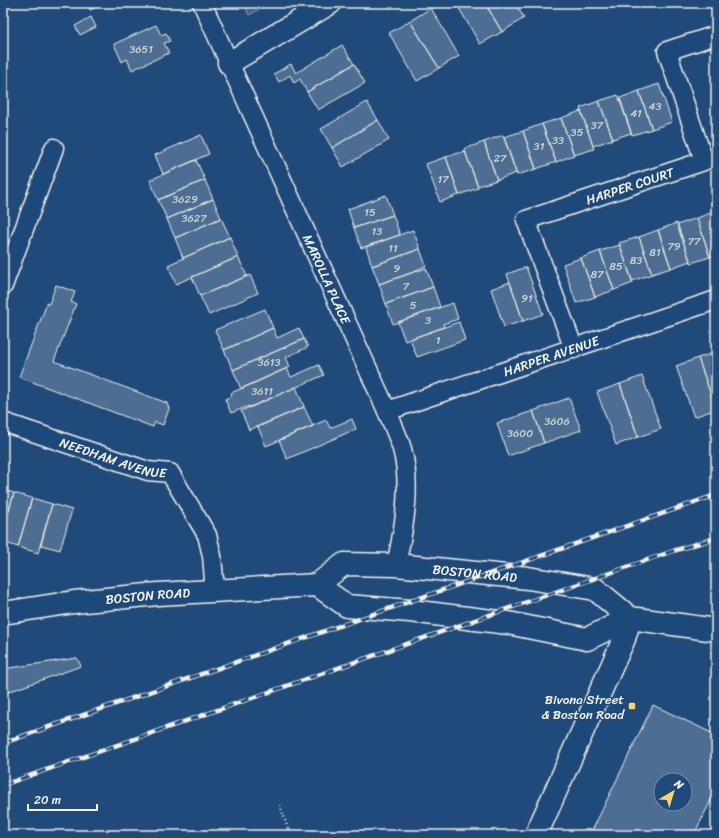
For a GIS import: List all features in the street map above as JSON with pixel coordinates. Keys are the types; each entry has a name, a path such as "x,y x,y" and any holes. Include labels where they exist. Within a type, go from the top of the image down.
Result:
{"main road":[{"path":"229,63 330,3"},
{"name":"BOSTON ROAD","path":"3,613 74,602 317,585 344,564 396,565 528,578 595,589 630,618"},
{"path":"317,585 347,606 410,611 508,623 587,639 630,618 716,630"},
{"path":"536,835 624,639 630,618"}],"street":[{"name":"MAROLLA PLACE","path":"202,3 387,411 402,449 406,489 405,520 396,565"},
{"name":"HARPER COURT","path":"574,349 526,220 704,161 667,51 716,35"},
{"path":"3,286 54,148"},
{"name":"HARPER AVENUE","path":"387,411 716,300"},
{"name":"NEEDHAM AVENUE","path":"3,422 148,471 170,473 207,535 212,556 215,591"}],"path":[{"path":"280,805 290,835"}],"shaded area":[{"path":"244,3 269,3 249,15"}],"building":[{"path":"87,3 106,3 90,10"},
{"path":"456,3 485,3 502,32 480,44"},
{"path":"485,3 515,3 524,18 502,32"},
{"path":"539,3 550,3 542,8"},
{"path":"694,3 716,3 716,6"},
{"path":"431,8 459,56 439,68 410,21"},
{"path":"91,17 96,27 80,35 75,26"},
{"path":"410,21 439,68 417,81 389,33"},
{"path":"156,25 161,35 166,33 170,41 164,43 169,53 132,70 127,59 122,62 114,44"},
{"path":"342,45 354,64 307,92 300,79 294,83 290,75 279,82 274,74 291,64 296,73"},
{"path":"354,64 365,83 318,110 307,92"},
{"path":"659,84 672,122 652,129 639,91"},
{"path":"639,91 652,129 632,135 620,98"},
{"path":"618,95 631,133 613,139 599,101"},
{"path":"3,99 7,101 4,107 8,109 3,122"},
{"path":"599,101 613,139 593,146 580,108"},
{"path":"367,102 378,120 332,148 321,129"},
{"path":"581,111 594,149 574,155 561,118"},
{"path":"561,118 574,155 556,162 542,124"},
{"path":"378,120 389,140 343,167 332,148"},
{"path":"542,124 556,162 536,169 523,131"},
{"path":"523,131 536,169 517,175 504,137"},
{"path":"201,135 209,154 163,174 155,155"},
{"path":"503,135 516,173 497,180 484,142"},
{"path":"484,142 497,180 478,186 464,149"},
{"path":"465,151 478,188 459,195 446,157"},
{"path":"446,157 459,195 440,202 426,164"},
{"path":"196,160 205,180 158,200 150,180"},
{"path":"205,180 213,199 167,219 158,200"},
{"path":"386,195 393,215 354,228 348,209"},
{"path":"213,199 221,218 175,238 167,219"},
{"path":"716,211 716,255 710,257 697,218"},
{"path":"393,215 400,235 361,248 354,228"},
{"path":"221,218 230,237 183,258 175,238"},
{"path":"697,218 710,257 691,263 677,225"},
{"path":"677,223 690,261 671,268 658,230"},
{"path":"413,230 420,249 372,266 366,247"},
{"path":"658,230 671,268 652,274 639,237"},
{"path":"230,237 238,257 176,284 168,265"},
{"path":"639,237 652,274 632,281 619,243"},
{"path":"620,245 633,283 614,290 600,251"},
{"path":"420,249 426,266 416,270 417,271 379,284 372,266"},
{"path":"600,251 614,290 595,297 581,258"},
{"path":"238,257 247,276 200,296 192,277"},
{"path":"581,258 595,297 576,303 563,264"},
{"path":"526,267 543,314 523,321 507,274"},
{"path":"426,268 433,287 386,304 379,284"},
{"path":"250,275 258,293 209,315 200,296"},
{"path":"510,282 523,321 504,327 491,289"},
{"path":"56,285 75,292 71,302 76,304 54,361 167,403 169,409 163,425 155,422 153,427 19,377 47,303 49,304"},
{"path":"433,287 440,307 393,324 386,304"},
{"path":"453,303 458,319 443,324 444,327 405,341 398,322"},
{"path":"265,309 273,328 224,350 215,330"},
{"path":"459,322 465,340 417,357 410,339"},
{"path":"273,328 277,338 299,328 304,339 233,370 224,350"},
{"path":"304,339 308,347 286,357 290,367 241,389 233,370"},
{"path":"716,352 716,409 698,358"},
{"path":"698,358 716,409 694,417 676,366"},
{"path":"319,365 324,375 249,408 249,406 231,413 225,399 232,396 231,393 287,368 291,377"},
{"path":"642,376 661,429 638,437 620,384"},
{"path":"620,384 638,437 616,445 597,392"},
{"path":"296,387 304,407 249,430 241,411"},
{"path":"569,398 581,430 544,443 533,411"},
{"path":"304,407 313,426 266,446 258,427"},
{"path":"533,411 544,443 508,456 497,423"},
{"path":"352,419 356,429 287,459 279,440 326,420 330,428"},
{"path":"3,490 14,493 3,530"},
{"path":"14,493 32,498 18,547 3,542 3,530"},
{"path":"32,498 52,504 38,553 18,547"},
{"path":"52,504 72,510 60,550 41,545"},
{"path":"77,658 81,666 5,693 3,669"},
{"path":"653,705 716,735 716,790 694,835 590,835"}],"railway":[{"path":"3,743 716,495"},
{"path":"3,785 673,551 716,538"}],"place":[{"name":"Bivona Street & Boston Road","path":"632,706"}]}
